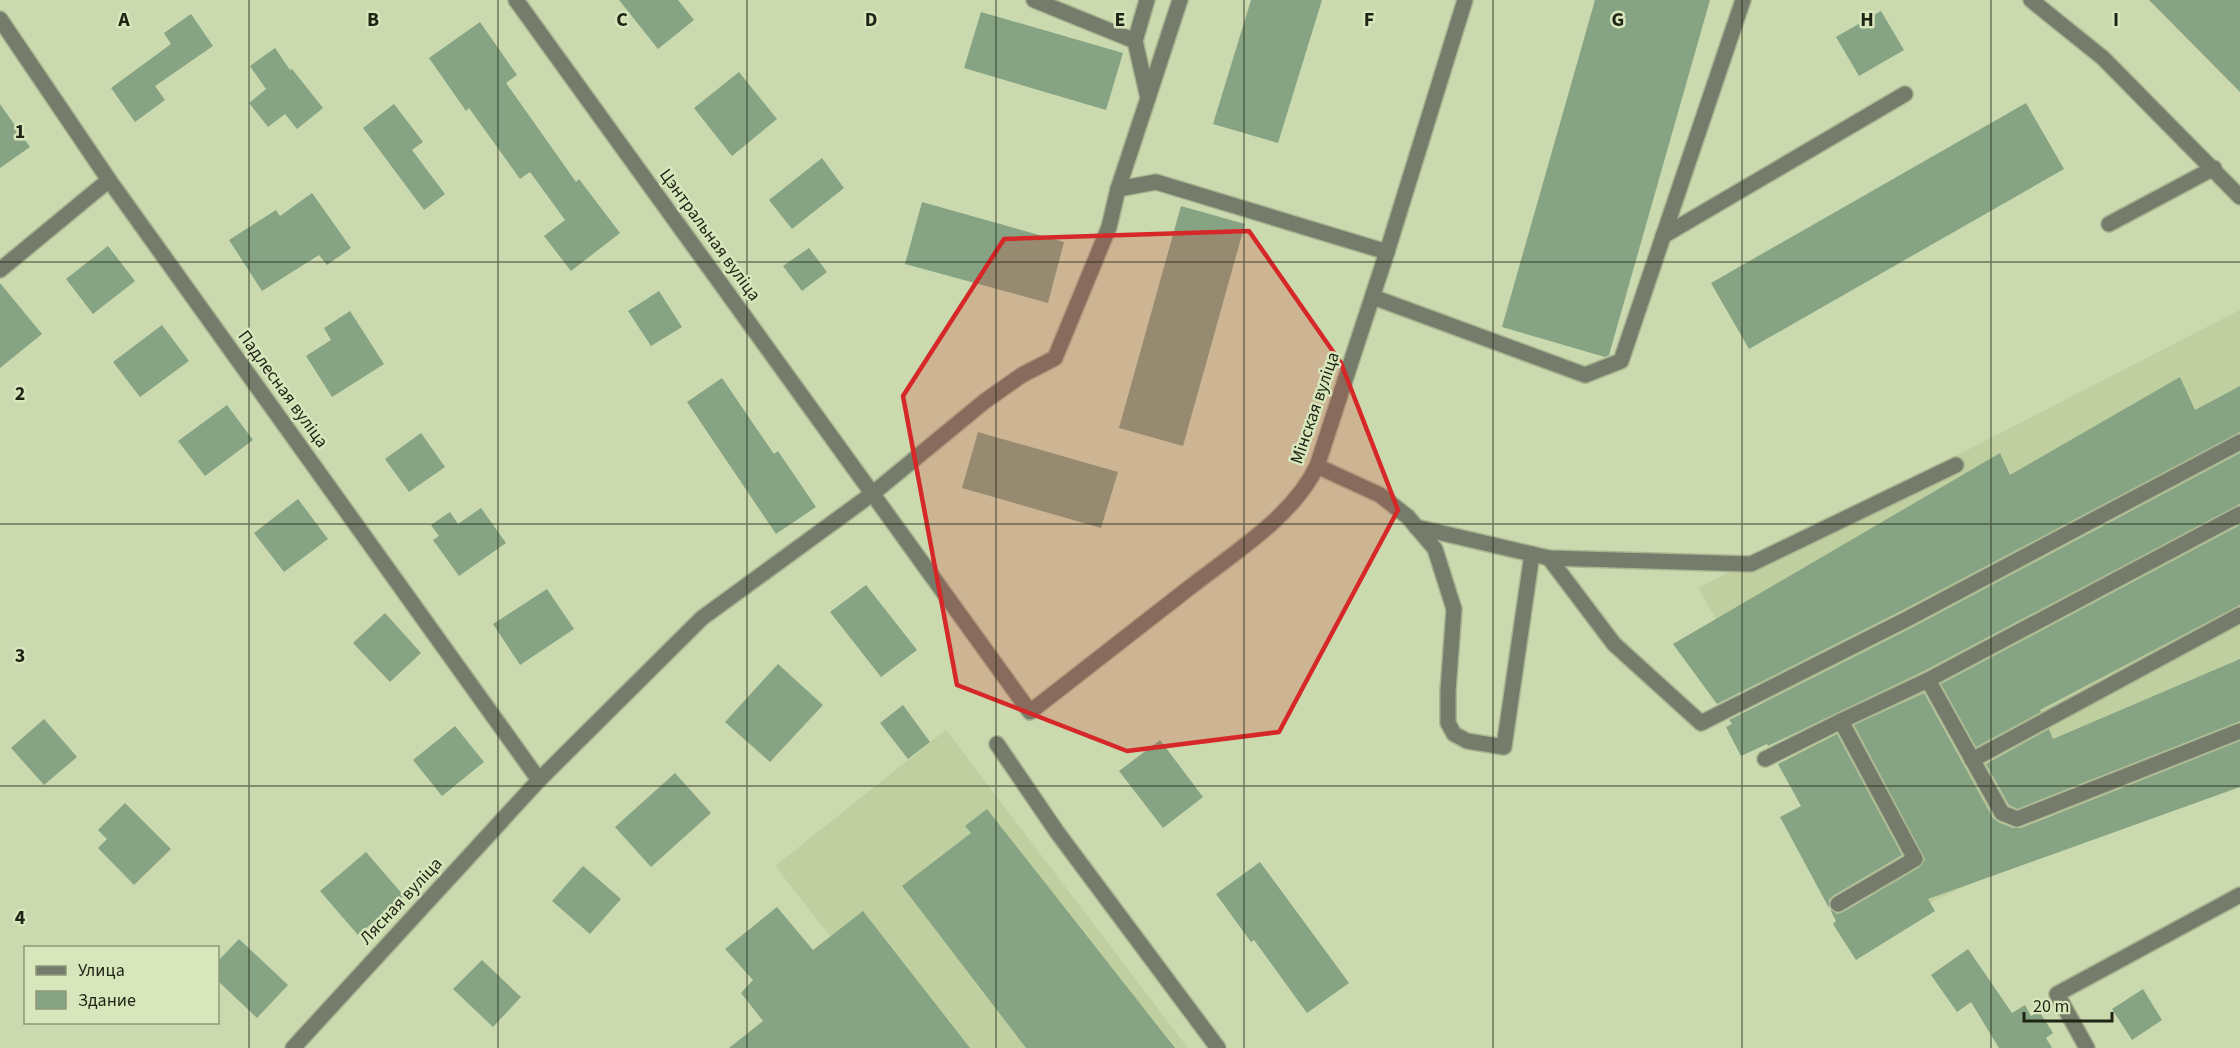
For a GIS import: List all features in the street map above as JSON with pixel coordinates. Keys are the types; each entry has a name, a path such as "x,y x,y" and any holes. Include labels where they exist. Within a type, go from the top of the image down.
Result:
{"street":[{"name":"Цэнтральная вуліца","path":"516,0 1030,712"},
{"path":"1034,0 1135,42"},
{"path":"1147,0 1135,42 1148,98"},
{"path":"539,780 702,618 872,494 984,401 1022,375 1054,358 1109,227 1118,189 1180,0"},
{"name":"Мінская вуліца","path":"1030,712 1257,534 1298,497 1310,481 1317,466 1387,252 1465,0"},
{"path":"1372,297 1585,375 1621,361 1743,0"},
{"path":"2031,0 2103,58 2240,196"},
{"name":"Падлесная вуліца","path":"0,19 109,180 539,780"},
{"path":"1663,236 1905,94"},
{"path":"2109,224 2214,168"},
{"path":"0,270 109,180"},
{"path":"1118,189 1156,182 1387,252"},
{"path":"1549,558 1614,644 1701,723 1909,618 2240,442"},
{"path":"1416,526 1549,558 1751,564 1956,465"},
{"path":"1317,466 1380,495 1408,517 1436,549 1454,609 1448,723 1454,734 1467,741 1504,747 1532,554"},
{"path":"1765,759 1928,680 2240,514"},
{"path":"1972,760 2240,615"},
{"path":"1928,680 2002,813 2017,819 2240,731"},
{"path":"1838,904 1915,859 1841,721"},
{"path":"997,744 1057,832 1218,1048"},
{"name":"Лясная вуліца","path":"293,1048 539,780"},
{"path":"2088,1048 2056,994 2240,895"}],"highlighted area":[{"path":"1249,231 1341,363 1398,510 1279,732 1127,751 957,685 903,396 1004,239"}],"shaded area":[{"path":"2240,310 2240,759 1893,920 1698,588"},
{"path":"946,730 1188,1048 918,1048 775,866"}],"building":[{"path":"619,0 678,0 694,20 658,49"},
{"path":"1251,0 1322,0 1278,143 1213,124"},
{"path":"1595,0 1710,0 1609,355 1605,357 1502,327"},
{"path":"2149,0 2240,0 2240,92"},
{"path":"1881,11 1904,50 1859,76 1836,37"},
{"path":"981,12 1123,53 1106,110 964,68"},
{"path":"191,14 213,46 155,86 165,100 135,122 111,88 171,44 164,33"},
{"path":"480,22 517,75 506,83 576,182 579,179 620,233 571,271 544,236 565,220 530,172 520,179 469,108 466,111 429,58"},
{"path":"275,48 290,70 292,69 323,108 297,129 285,114 268,127 249,103 266,89 250,66"},
{"path":"739,72 777,119 732,156 694,108"},
{"path":"2026,103 2064,169 1749,349 1711,283"},
{"path":"0,104 30,147 0,168"},
{"path":"394,104 423,142 412,150 445,194 424,210 363,128"},
{"path":"822,158 844,188 792,229 769,200"},
{"path":"312,193 351,248 327,265 319,255 262,291 229,240 276,210 280,216"},
{"path":"922,202 1064,242 1048,303 905,264"},
{"path":"1181,206 1245,224 1183,446 1119,428"},
{"path":"108,246 135,281 93,314 66,279"},
{"path":"809,248 827,272 802,291 783,266"},
{"path":"0,283 42,334 0,368"},
{"path":"659,291 682,327 651,346 628,311"},
{"path":"350,311 384,364 332,397 306,356 331,340 324,328"},
{"path":"162,325 189,361 140,397 113,362"},
{"path":"2180,377 2195,410 2240,386 2240,432 1905,609 1717,704 1673,644 2000,453 2010,475"},
{"path":"722,378 774,454 778,451 816,507 776,534 687,402"},
{"path":"227,405 253,440 205,476 178,441"},
{"path":"978,432 1118,472 1101,528 962,488"},
{"path":"421,433 445,467 409,492 385,459"},
{"path":"2240,453 2240,504 1924,671 1768,746 1767,744 1741,756 1726,727 1732,724 1729,720 1913,627"},
{"path":"298,499 328,539 284,572 254,533"},
{"path":"481,508 506,543 459,576 433,540 439,536 431,525 450,512 458,524"},
{"path":"2240,525 2240,605 2040,710 2041,712 1976,747 1941,684"},
{"path":"866,585 917,650 881,677 830,612"},
{"path":"547,589 574,629 520,665 493,624"},
{"path":"385,613 421,653 390,682 353,643"},
{"path":"2240,659 2240,721 2017,809 2009,805 1986,764 2049,729 2053,739"},
{"path":"778,664 823,705 770,762 725,722"},
{"path":"1924,693 1993,818 2013,828 2021,828 2240,741 2240,787 1928,899 1935,911 1856,960 1833,924 1836,921 1830,909 1837,914 1843,912 1920,867 1925,859 1854,725"},
{"path":"903,705 930,742 908,759 880,723"},
{"path":"44,719 77,757 44,785 11,748"},
{"path":"455,726 484,762 442,796 413,760"},
{"path":"1837,734 1902,855 1833,896 1829,900 1829,908 1780,817 1801,806 1778,764"},
{"path":"1160,740 1203,797 1163,828 1119,771"},
{"path":"675,773 711,813 651,867 615,827"},
{"path":"125,803 171,849 134,885 98,848 107,839 98,830"},
{"path":"987,809 1175,1048 1026,1048 902,886 971,833 965,826"},
{"path":"366,852 404,896 358,935 320,891"},
{"path":"1260,862 1349,983 1307,1013 1254,940 1251,942 1216,894"},
{"path":"583,866 621,899 590,934 552,901"},
{"path":"777,907 813,950 863,911 970,1048 729,1048 763,1021 741,993 753,980 725,949"},
{"path":"239,939 288,985 257,1018 219,982 219,960"},
{"path":"1968,949 2012,1013 2025,1005 2031,1016 2039,1011 2053,1033 2046,1038 2052,1048 1999,1048 1971,1002 1957,1012 1931,975"},
{"path":"482,960 521,997 493,1027 453,989"},
{"path":"2143,989 2162,1020 2132,1040 2112,1009"}]}
